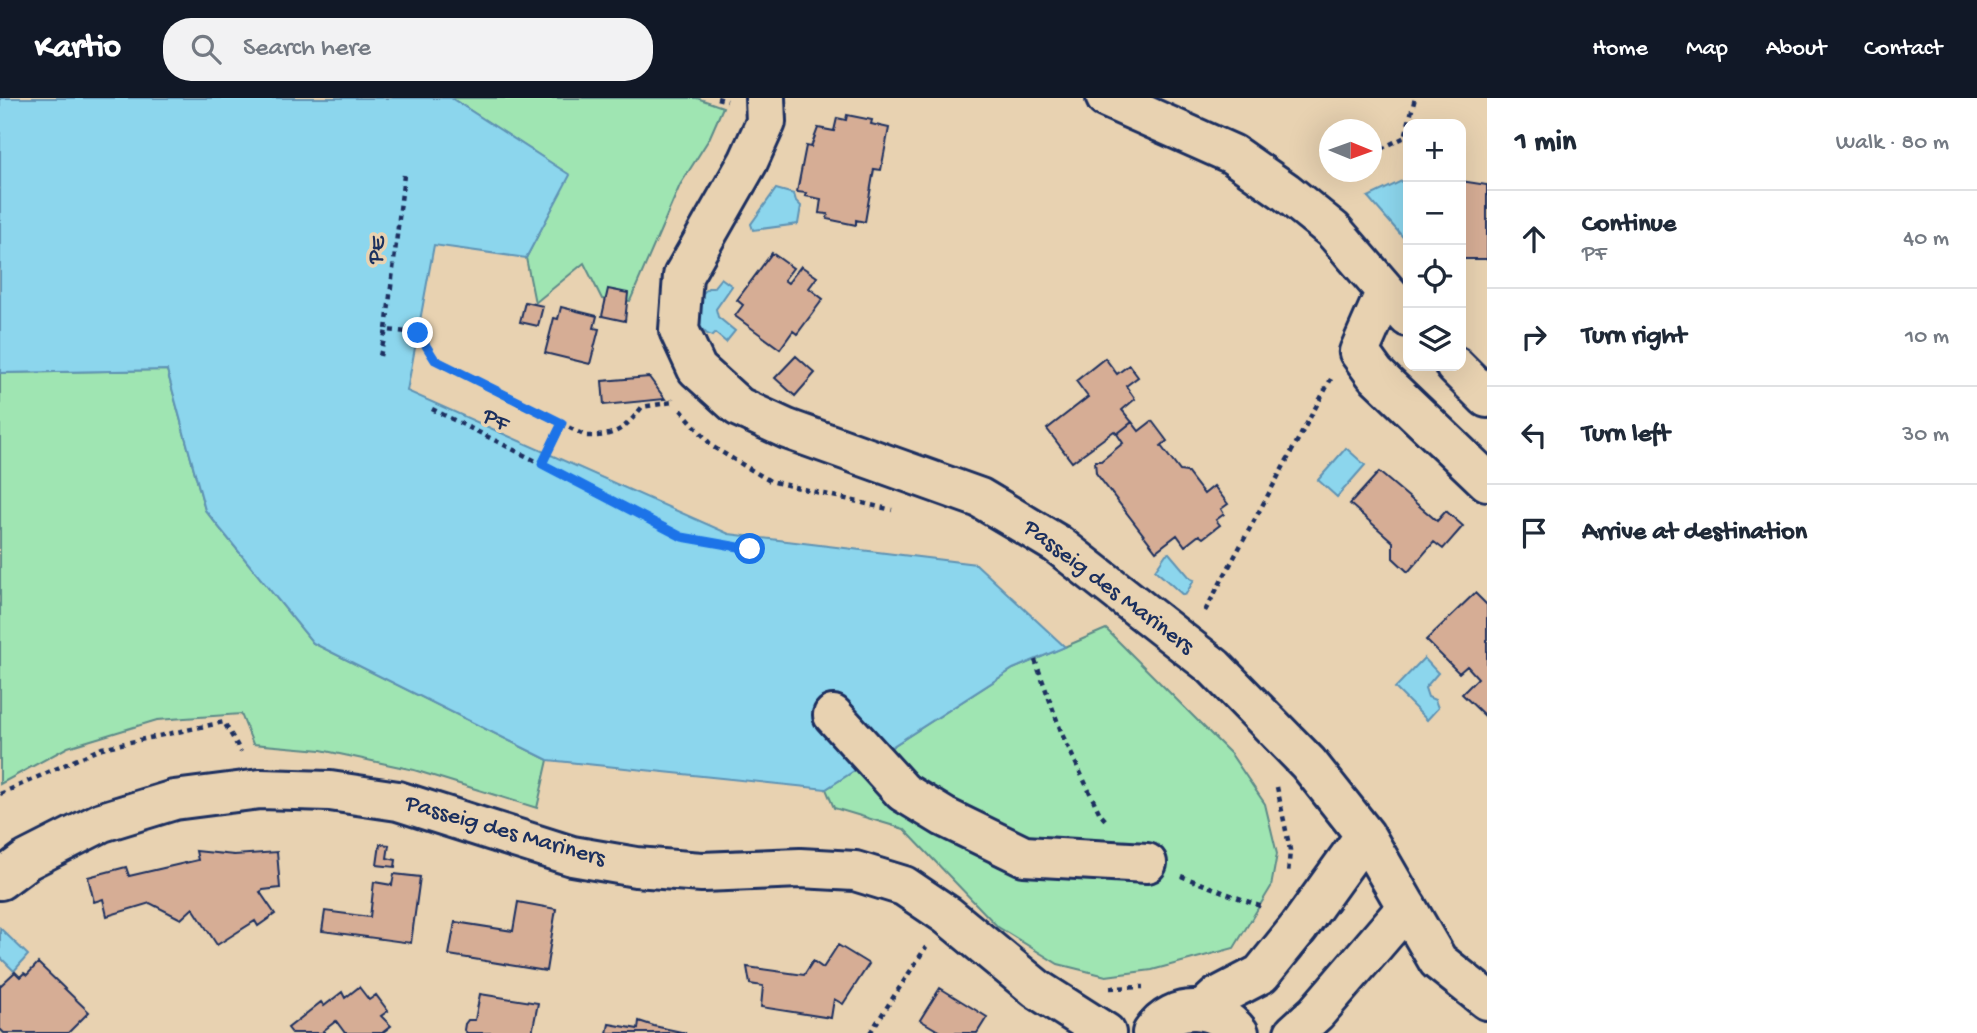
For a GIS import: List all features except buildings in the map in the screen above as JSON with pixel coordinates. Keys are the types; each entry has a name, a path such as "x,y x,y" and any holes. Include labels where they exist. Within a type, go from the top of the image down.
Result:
{"street":[{"path":"1106,98 1232,154 1286,192 1333,230 1396,305 1359,352 1375,374 1487,481"},
{"name":"Passeig des Mariners","path":"748,100 766,122 748,162 683,276 679,330 697,369 738,407 775,424 980,498 1057,544 1188,646 1214,667 1308,763 1365,835 1438,961 1487,1000"},
{"path":"1460,371 1487,398"},
{"path":"833,715 903,792 944,817 1024,856 1147,863"},
{"name":"Passeig des Mariners","path":"0,880 27,860 102,822 174,800 260,789 316,790 398,801 572,856 636,867 702,872 800,868 855,871 904,886 947,915 1037,989 1106,1033"},
{"path":"1204,1009 1217,998 1261,974 1365,835"},
{"path":"1294,1033 1316,1013 1407,907"},
{"path":"1152,1033 1165,1018 1182,1011 1204,1009 1224,1018 1240,1033"}],"path":[{"path":"717,98 748,100"},
{"path":"1382,148 1405,137 1415,98"},
{"name":"PE","path":"380,356 386,330 404,175"},
{"path":"386,330 418,333 435,360 586,436 606,436 628,425 642,407 673,402"},
{"path":"1188,646 1240,544 1336,370 1359,352"},
{"path":"667,391 673,402 713,447 770,481 897,512"},
{"name":"PF","path":"432,409 682,537 750,549"},
{"path":"542,464 562,423"},
{"path":"1035,660 1062,734 1100,814 1147,863 1272,912"},
{"path":"1275,781 1290,850 1287,885"},
{"path":"870,1033 947,915"}],"green space":[{"path":"451,98 697,98 723,107 709,139 680,185 630,301 602,299 584,263 535,303 526,258 569,175"},
{"path":"167,370 205,510 313,643 548,760 537,808 414,770 321,750 253,744 241,714 157,720 68,747 0,784 0,373"},
{"path":"1106,629 1231,754 1265,804 1277,854 1271,887 1234,948 1152,970 1106,976 1058,964 998,927 904,829 834,808 826,789 1013,669"}],"water":[{"path":"0,98 451,98 570,175 526,258 434,245 407,391 729,534 976,564 1065,647 1013,669 826,789 548,760 313,643 205,510 167,370 0,373"},
{"path":"1403,180 1403,237 1368,197"},
{"path":"776,189 794,194 801,206 798,224 753,230 751,224"},
{"path":"721,278 732,286 716,309 718,317 735,331 726,342 715,333 712,336 707,334 698,325 700,296 708,288 713,288"},
{"path":"1346,448 1365,465 1337,497 1318,480"},
{"path":"1169,553 1194,580 1186,594 1183,595 1155,570"},
{"path":"1424,658 1438,673 1425,688 1428,697 1435,700 1438,708 1427,720 1395,688"},
{"path":"0,928 28,955 14,971 0,957"}],"route":[{"path":"418,333 435,360 562,423 542,464 682,537 750,549"}]}
